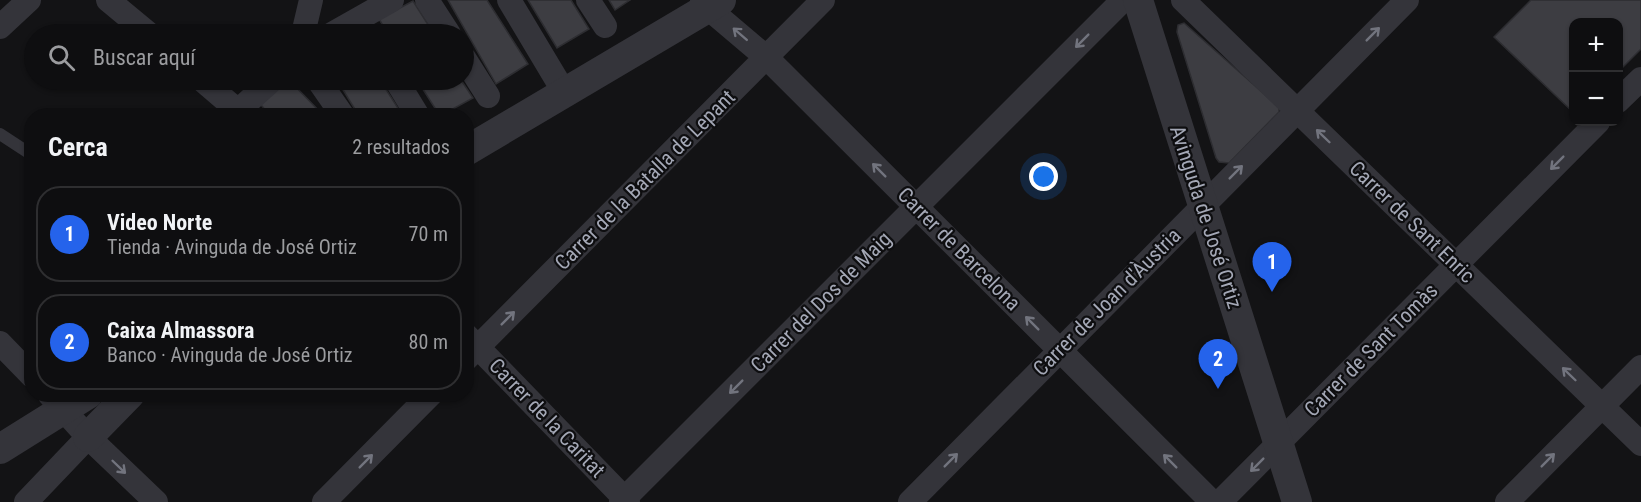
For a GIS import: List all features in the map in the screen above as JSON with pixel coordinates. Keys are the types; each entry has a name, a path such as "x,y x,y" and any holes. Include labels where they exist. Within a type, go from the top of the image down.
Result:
{"street":[{"path":"0,27 29,0"},
{"path":"108,0 137,24"},
{"path":"305,24 310,0"},
{"path":"366,24 392,0"},
{"path":"427,0 443,24"},
{"path":"509,0 564,92"},
{"path":"588,0 605,26"},
{"name":"Carrer de la Batalla de Lepant","path":"474,344 767,58 823,0"},
{"name":"Carrer del Dos de Maig","path":"624,501 1124,0"},
{"name":"Avinguda de José Ortiz","path":"1138,0 1297,502"},
{"name":"Carrer de Sant Enric","path":"1183,0 1641,444"},
{"name":"Carrer de Joan d'Àustria","path":"910,502 1407,0"},
{"path":"474,147 710,3"},
{"name":"Carrer de Barcelona","path":"710,3 1212,502"},
{"path":"474,73 488,96"},
{"path":"1623,96 1641,79"},
{"path":"214,90 236,108"},
{"path":"247,108 263,90"},
{"path":"325,90 337,108"},
{"path":"402,90 413,108"},
{"name":"Carrer de Sant Tomàs","path":"1220,502 1594,126"},
{"path":"0,343 24,368"},
{"name":"Carrer de la Caritat","path":"474,350 624,501"},
{"path":"1507,502 1641,367"},
{"path":"0,449 56,402 88,437 156,502"},
{"path":"26,502 122,402"},
{"path":"324,502 423,402"}],"lane":[{"path":"0,134 24,150"}],"building":[{"path":"448,0 487,0 528,64 496,84 474,46 474,24 462,24"},
{"path":"528,0 571,0 589,29 557,48"},
{"path":"609,0 630,0 615,10"},
{"path":"1531,0 1641,0 1641,49 1623,67 1623,18 1569,18 1569,108 1494,37"},
{"path":"413,1 428,24 382,24 379,19"},
{"path":"1184,23 1279,107 1279,112 1229,163 1219,162 1216,158 1177,32 1178,25"},
{"path":"273,90 299,90 316,108 264,108 260,104"},
{"path":"343,90 386,90 398,108 354,108"},
{"path":"423,90 468,90 473,98 455,108 435,108"}],"place":[{"name":"Video Norte","path":"1272,292"},
{"name":"Caixa Almassora","path":"1218,389"}]}
